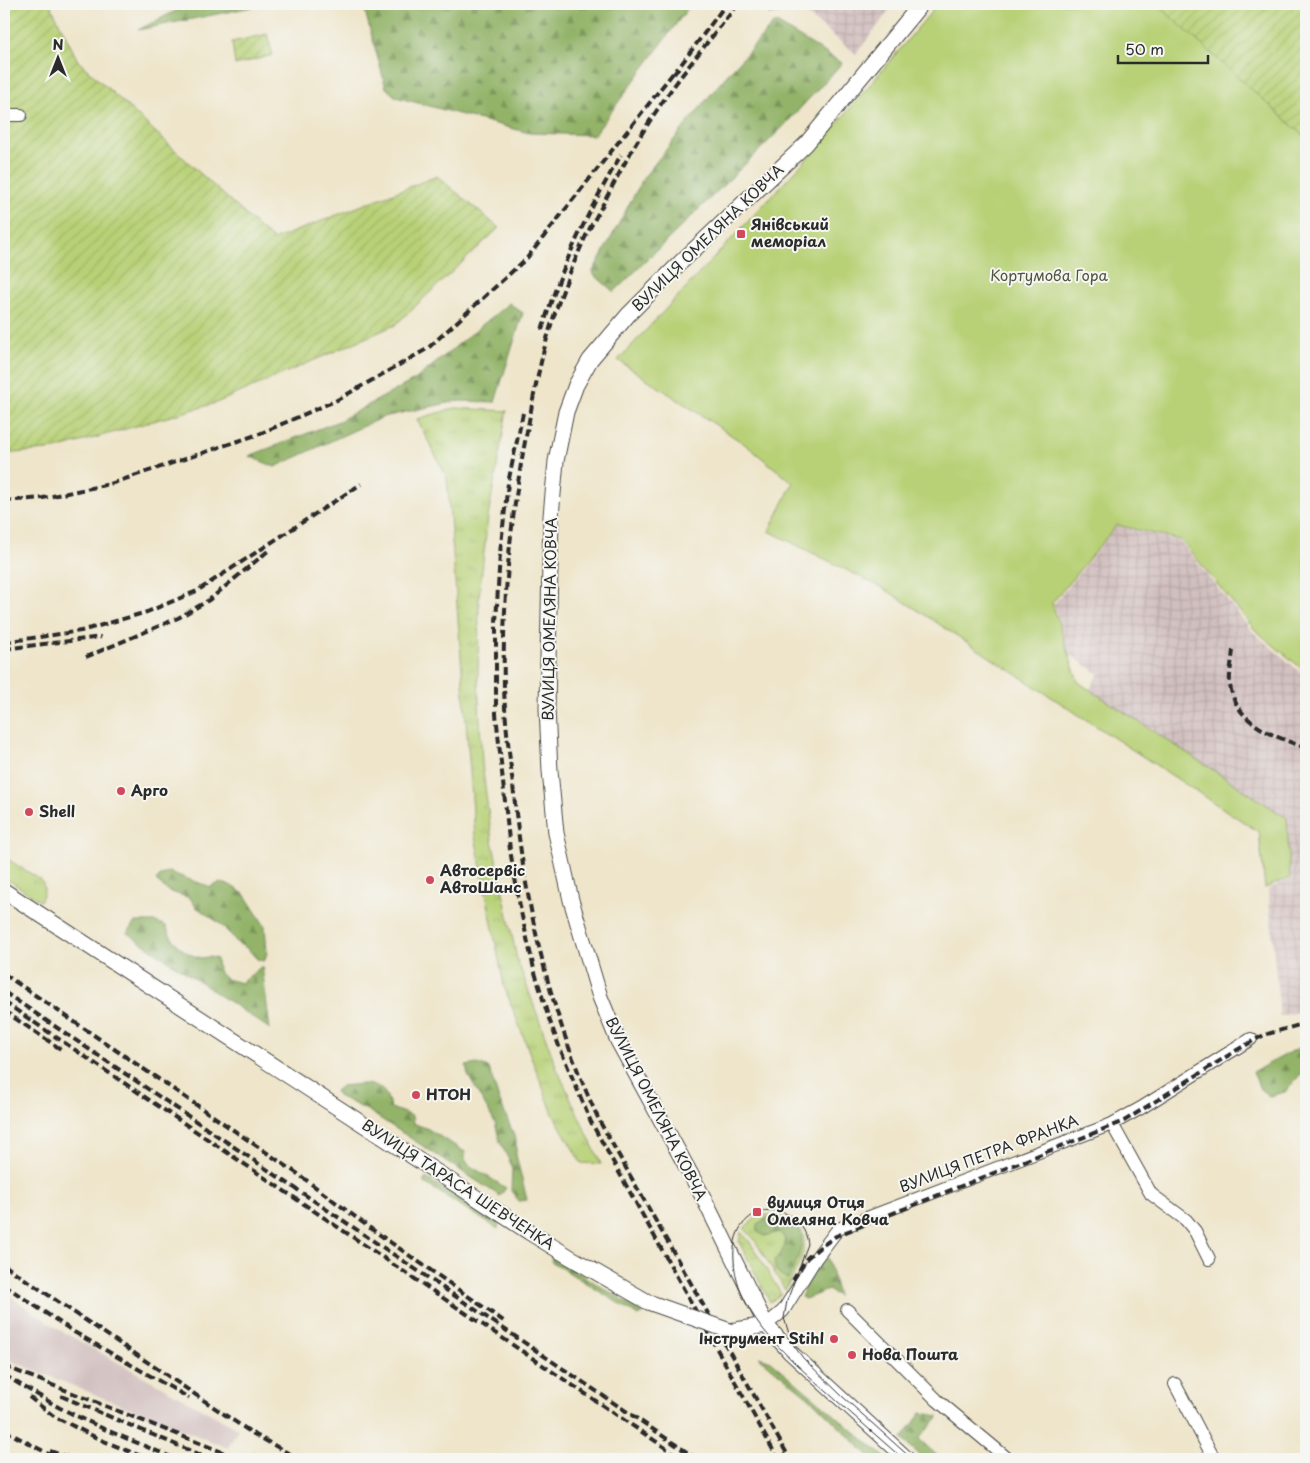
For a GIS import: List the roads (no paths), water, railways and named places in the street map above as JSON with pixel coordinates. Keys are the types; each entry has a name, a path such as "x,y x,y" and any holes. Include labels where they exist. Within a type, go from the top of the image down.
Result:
{"main road":[{"name":"ВУЛИЦЯ ОМЕЛЯНА КОВЧА","path":"766,1325 702,1197 618,1041 600,997 571,900 556,833 550,771 547,708 551,516 556,461 566,412 576,385 590,360 628,315 681,262 806,144 921,4"},
{"name":"ВУЛИЦЯ ТАРАСА ШЕВЧЕНКА","path":"4,891 529,1232 648,1302 730,1331 766,1325"},
{"path":"766,1325 790,1352 906,1459"}],"street":[{"path":"4,116 20,115"},
{"name":"ВУЛИЦЯ ПЕТРА ФРАНКА","path":"766,1325 783,1311 816,1258 838,1229 1112,1124 1251,1039"},
{"path":"1112,1124 1151,1194 1186,1220 1209,1259"},
{"path":"847,1310 937,1400 1008,1459"},
{"path":"1175,1384 1214,1459"}],"tram line":[{"path":"903,1459 787,1356 771,1339 745,1302 737,1281 734,1246 738,1232 743,1224 752,1216 772,1210 782,1212 791,1216 799,1223 805,1233 808,1244 787,1301 784,1318 792,1343 803,1358 843,1397 912,1459"}],"railway":[{"path":"674,74 726,4"},
{"path":"738,4 675,85 641,136 585,238 558,304 539,370 512,523 506,589 504,687 509,754 525,878 543,962 567,1043 600,1122 790,1459"},
{"path":"4,501 43,498 110,484 259,434 337,400 427,349 527,258 677,68"},
{"path":"542,330 566,263 597,197 621,155"},
{"path":"523,413 508,483 500,553 496,622 496,714 510,850 534,969 559,1046 591,1122 778,1459"},
{"path":"4,642 81,631 147,612 197,591 361,484"},
{"path":"86,657 178,618 209,600 268,551"},
{"path":"4,649 101,637"},
{"path":"1233,650 1230,685 1240,710 1258,727 1281,739 1306,748"},
{"path":"4,974 298,1174 370,1228 505,1322"},
{"path":"4,992 697,1459"},
{"path":"4,1002 682,1459"},
{"path":"4,1011 62,1050"},
{"path":"793,1280 807,1258 836,1236 1124,1121 1264,1035 1306,1023"},
{"path":"4,1265 252,1433 299,1459"},
{"path":"4,1285 74,1332 189,1398"},
{"path":"4,1366 240,1459"},
{"path":"4,1375 60,1408 104,1429 176,1459"},
{"path":"61,1396 210,1459"},
{"path":"29,1397 55,1417 99,1439 148,1459"},
{"path":"4,1430 58,1459"},
{"path":"4,1451 11,1459"},
{"path":"50,1451 74,1459"},
{"path":"253,1455 262,1459"}],"place":[{"name":"Янівський меморіал","path":"741,234"},
{"name":"Арго","path":"121,791"},
{"name":"Shell","path":"29,812"},
{"name":"Автосервіс АвтоШанс","path":"430,880"},
{"name":"НТОН","path":"416,1095"},
{"name":"вулиця Отця Омеляна Ковча","path":"757,1212"},
{"name":"Інструмент Stihl","path":"834,1339"},
{"name":"Нова Пошта","path":"852,1355"}],"park label":[{"name":"Кортумова Гора","path":"1049,276"}]}
